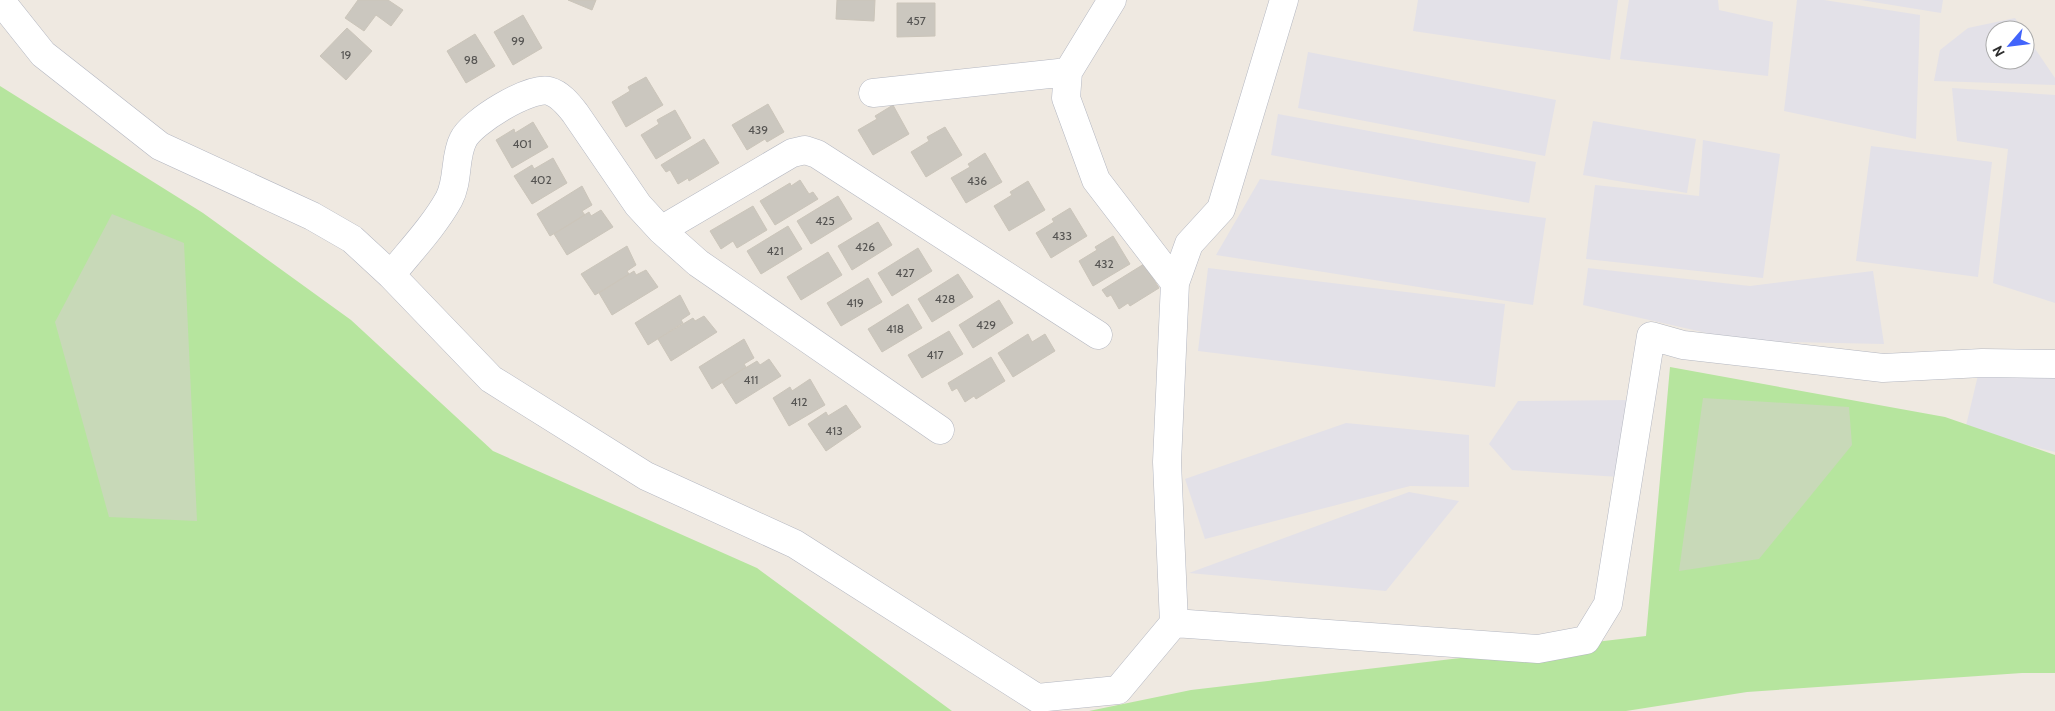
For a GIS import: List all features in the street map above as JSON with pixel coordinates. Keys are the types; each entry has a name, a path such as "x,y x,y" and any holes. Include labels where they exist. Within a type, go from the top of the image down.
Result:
{"street":[{"path":"1112,0 1068,72 1066,98 1096,180 1175,283"},
{"path":"1,2 43,54 160,146 312,216 352,240 391,275 491,379 646,476 795,544 1037,698 1118,690 1174,623 1167,462 1175,283 1190,244 1221,209 1284,0"},
{"path":"872,93 1068,72"},
{"path":"391,275 449,198 456,183 461,142 467,132 478,122 527,94 538,90 550,91 564,99 622,184 661,230 722,280 940,430"},
{"path":"661,230 792,153 805,150 818,154 1098,335"},
{"path":"1174,623 1538,649 1586,640 1608,604 1651,336 1683,345 1883,368 1982,363 2055,364"}],"shaded area":[{"path":"1418,0 1618,0 1610,60 1413,31"},
{"path":"1629,0 1718,0 1719,10 1773,22 1768,76 1620,59"},
{"path":"1797,0 1824,0 1920,15 1916,139 1784,111"},
{"path":"1861,0 1943,0 1941,13"},
{"path":"1985,24 1985,70 2035,70 2035,49 2055,78 2055,85 1934,81 1940,50 1968,28"},
{"path":"1308,52 1556,100 1545,156 1298,108"},
{"path":"1952,88 2055,95 2055,303 1993,283 2008,149 1957,141"},
{"path":"1278,114 1536,162 1529,203 1271,155"},
{"path":"1593,121 1696,139 1687,193 1583,175"},
{"path":"1703,140 1780,154 1763,278 1586,259 1595,185 1699,196"},
{"path":"1871,146 1992,162 1978,277 1856,261"},
{"path":"1260,179 1546,218 1533,305 1216,255"},
{"path":"1208,268 1505,304 1495,387 1198,351"},
{"path":"1588,268 1750,286 1873,271 1884,344 1742,341 1583,305"},
{"path":"1983,354 2055,371 2055,452 1965,430"},
{"path":"1629,400 1619,477 1512,470 1489,444 1518,401"},
{"path":"1346,423 1469,435 1469,487 1410,486 1205,539 1185,479"},
{"path":"1409,492 1459,501 1386,591 1189,573"}],"green space":[{"path":"0,86 203,213 351,320 493,451 757,568 952,711 0,711"},
{"path":"112,214 184,243 197,521 109,517 55,322"},
{"path":"1670,367 1945,417 2055,455 2055,673 2022,673 1747,692 1626,711 1089,711 1191,690 1646,636"},
{"path":"1703,398 1849,407 1852,445 1759,559 1679,571"}],"building":[{"path":"358,0 388,0 403,10 391,26 376,15 364,31 345,18"},
{"path":"568,0 596,0 592,10"},
{"path":"837,0 875,0 874,21 836,19"},
{"path":"897,3 935,3 935,36 897,37"},
{"path":"523,15 542,48 513,65 494,32"},
{"path":"347,28 372,51 346,80 320,56"},
{"path":"475,34 495,66 466,83 447,51"},
{"path":"646,77 663,105 626,127 612,102 630,91 628,87"},
{"path":"768,104 784,132 767,142 765,139 747,150 732,125"},
{"path":"893,105 909,134 873,155 858,130 877,119 875,116"},
{"path":"675,110 691,138 656,159 641,135 659,124 657,120"},
{"path":"533,122 548,147 512,168 496,140 514,129 515,133"},
{"path":"945,127 962,155 926,177 911,152 929,141 927,137"},
{"path":"704,139 719,163 689,181 688,178 678,184 670,170 666,172 661,165"},
{"path":"985,153 1002,182 966,203 951,178 970,167 968,164"},
{"path":"553,158 567,183 532,204 514,176 532,165 534,169"},
{"path":"800,180 809,194 813,192 818,199 775,225 760,201 790,183 791,186"},
{"path":"1028,181 1045,210 1009,231 994,206 1012,195 1010,192"},
{"path":"582,186 592,205 582,211 585,215 550,236 537,214"},
{"path":"838,196 852,219 811,244 797,221"},
{"path":"753,206 767,230 737,248 733,241 721,249 710,231"},
{"path":"1070,208 1087,236 1051,258 1036,233 1054,222 1052,219"},
{"path":"601,210 613,227 567,255 554,234 589,212 591,216"},
{"path":"878,222 892,245 852,270 838,246"},
{"path":"788,226 802,249 761,274 747,251"},
{"path":"1113,236 1130,264 1093,286 1079,261 1097,250 1095,247"},
{"path":"627,246 636,265 627,271 629,274 595,295 581,274"},
{"path":"918,248 932,271 892,296 878,273"},
{"path":"828,252 842,275 801,300 787,277"},
{"path":"1144,264 1159,288 1130,306 1128,303 1119,309 1111,295 1107,297 1102,290"},
{"path":"646,270 658,287 612,315 599,293 634,271 636,275"},
{"path":"958,274 973,297 932,322 918,299"},
{"path":"868,278 882,302 841,326 827,303"},
{"path":"680,295 690,314 681,320 683,323 648,345 635,323"},
{"path":"999,300 1013,323 973,348 959,325"},
{"path":"908,304 922,328 882,352 868,329"},
{"path":"704,316 717,332 671,361 658,339 693,318 695,321"},
{"path":"949,331 963,354 922,378 908,355"},
{"path":"1028,334 1032,342 1045,334 1055,351 1013,377 998,353"},
{"path":"744,339 754,358 744,364 746,367 712,389 699,367"},
{"path":"991,357 1005,381 976,399 974,396 965,402 957,388 952,391 948,383"},
{"path":"769,359 781,376 736,404 722,382 757,361 760,365"},
{"path":"810,379 825,405 789,426 773,398 790,387 792,391"},
{"path":"846,405 861,427 826,451 808,424 826,412 828,416"}]}
